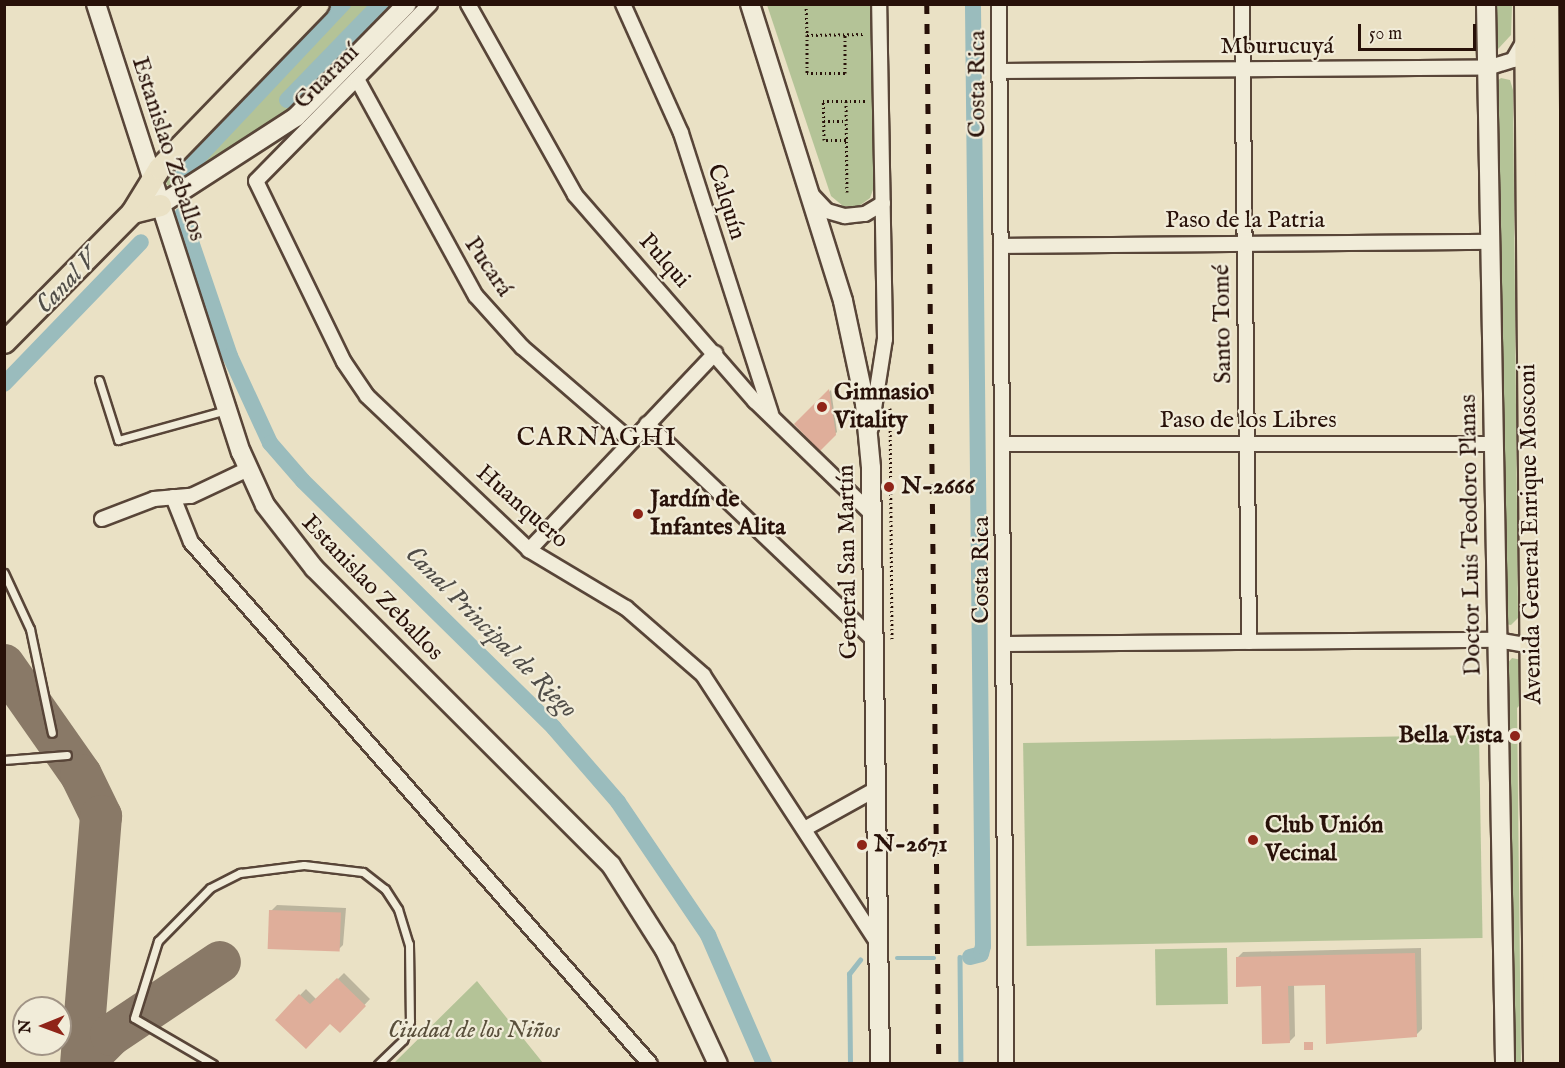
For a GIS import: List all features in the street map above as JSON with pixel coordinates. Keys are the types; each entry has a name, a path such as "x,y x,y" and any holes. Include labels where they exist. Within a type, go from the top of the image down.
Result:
{"highway":[{"name":"Avenida General Enrique Mosconi","path":"1536,1064 1548,649 1546,4"},
{"name":"Avenida General Enrique Mosconi","path":"1527,14 1548,649 1556,1064"}],"main road":[{"path":"4,342 132,212 152,177 318,4"},
{"path":"132,212 160,205"}],"street":[{"name":"Estanislao Zeballos","path":"96,4 227,410 248,469 280,529 314,568 611,865 665,950 718,1064"},
{"path":"160,205 296,117 407,4"},
{"name":"Guaraní","path":"256,181 430,4"},
{"name":"Pulqui","path":"468,4 563,180 772,419 872,514"},
{"name":"Calquín","path":"623,4 681,133 772,419"},
{"name":"General San Martín","path":"750,4 811,194 852,336 868,436 872,514 880,1064"},
{"path":"868,436 884,358 879,4"},
{"name":"Costa Rica","path":"999,4 1006,1064"},
{"name":"Santo Tomé","path":"1242,4 1248,642"},
{"name":"Doctor Luis Teodoro Planas","path":"1486,4 1505,1064"},
{"name":"Mburucuyá","path":"1000,71 1487,68 1513,60 1527,14"},
{"name":"Pucará","path":"357,79 476,296 522,347 631,441"},
{"name":"Huanquero","path":"256,181 355,381 529,550 626,608 687,658 716,692 806,828 878,943"},
{"path":"811,194 827,212 845,216 865,214 883,202"},
{"name":"Paso de la Patria","path":"1001,246 1490,242"},
{"path":"529,550 715,353"},
{"path":"647,424 874,640"},
{"name":"Paso de los Libres","path":"1003,444 1493,444"},
{"path":"102,519 191,495 248,469"},
{"path":"173,498 191,542 650,1064"},
{"path":"1005,644 1497,640 1548,649"},
{"path":"806,828 876,789"}],"lane":[{"path":"99,380 118,440 227,410"},
{"path":"4,573 30,629 52,733"},
{"path":"4,760 67,755"},
{"path":"213,1064 134,1018 158,942 210,888 240,873 304,865 363,872 385,889 398,909 409,944 410,1021 403,1040 378,1064"}],"path":[{"path":"806,4 807,73 845,73 845,34"},
{"path":"807,35 867,34"},
{"path":"846,140 824,140 823,101 867,101"},
{"path":"846,101 847,192"},
{"path":"823,121 846,121"}],"green space":[{"path":"329,5 395,5 292,109 174,187 167,185 165,173"},
{"path":"767,5 872,5 875,184 870,198 859,206 843,206 831,196"},
{"path":"1493,5 1512,5 1511,35 1498,49"},
{"path":"1501,78 1510,80 1513,90 1518,618 1511,625 1505,624 1496,82"},
{"path":"1512,658 1522,660 1525,700 1517,708 1521,1064 1511,1063 1506,665"},
{"name":"Club Unión Vecinal","path":"1479,735 1483,938 1027,946 1023,743"},
{"path":"1227,948 1228,1004 1156,1005 1155,949"},
{"name":"Ciudad de los Niños","path":"477,981 543,1063 394,1063"}],"building":[{"name":"Gimnasio Vitality","path":"829,389 836,435 820,451 794,424"},
{"path":"269,910 341,913 340,951 268,949"},
{"path":"1415,953 1417,1037 1326,1044 1325,985 1288,986 1290,1043 1262,1044 1261,986 1236,987 1236,957"},
{"path":"337,978 366,1006 340,1033 330,1024 306,1049 275,1020 299,994 310,1004"},
{"path":"1304,1042 1313,1042 1313,1050 1304,1050"}],"waterway":[{"name":"Canal Principal de Riego","path":"178,179 343,4"},
{"name":"Canal V","path":"287,100 380,4"},
{"path":"970,957 981,954 983,946 973,4"},
{"name":"Canal Principal de Riego","path":"182,215 230,356 270,443 303,481 554,728 618,802 708,935 764,1064"},
{"name":"Canal Principal de Riego","path":"189,217 191,237"},
{"name":"Canal V","path":"4,384 141,242"},
{"path":"960,957 961,1064"},
{"path":"897,958 934,958"},
{"path":"850,1064 849,974 860,960"}],"taxiway":[{"path":"4,665 81,775 101,816 81,1064"},
{"path":"82,1064 111,1035 220,962"}],"railway":[{"path":"927,4 939,1064"}],"place":[{"name":"Gimnasio Vitality","path":"822,407"},
{"name":"N-2666","path":"889,487"},
{"name":"Jardín de Infantes Alita","path":"638,514"},
{"name":"Bella Vista","path":"1515,736"},
{"name":"Club Unión Vecinal","path":"1253,840"},
{"name":"N-2671","path":"862,845"}],"district":[{"name":"CARNAGHI","path":"597,438"}]}
